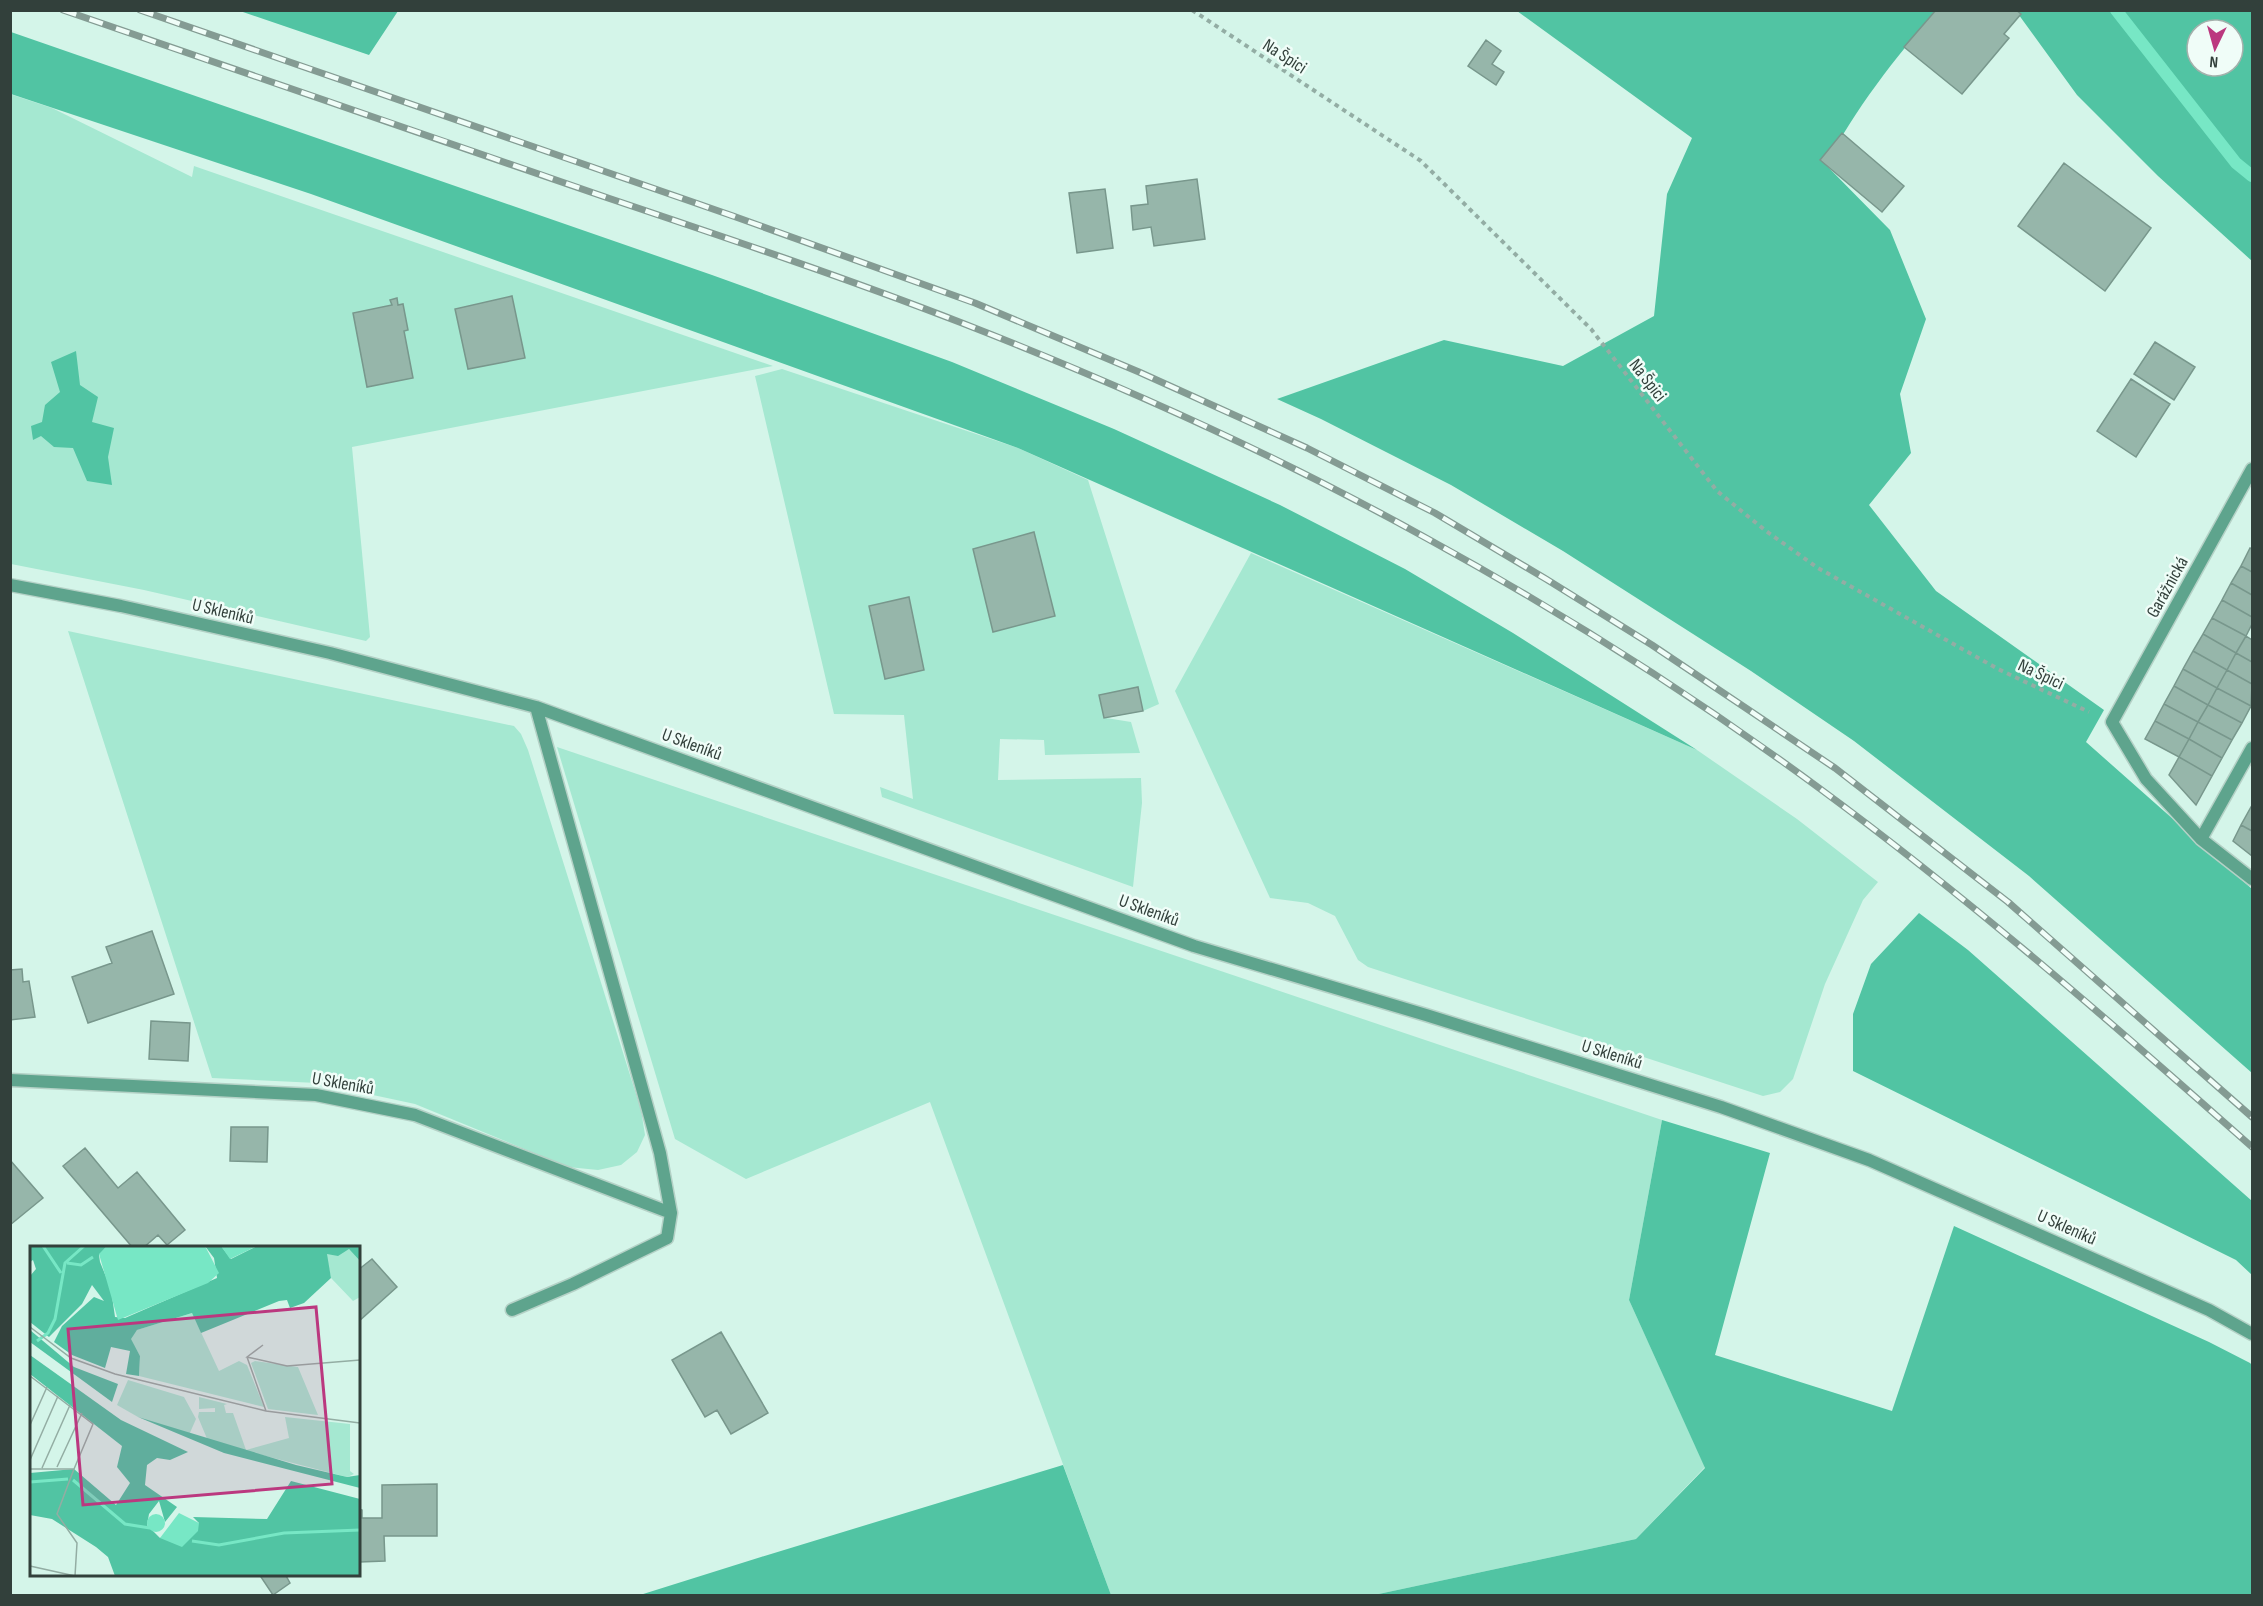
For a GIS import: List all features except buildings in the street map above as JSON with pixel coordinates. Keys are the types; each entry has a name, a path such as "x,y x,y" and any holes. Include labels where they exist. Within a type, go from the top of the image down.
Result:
{"street":[{"name":"Garážnická","path":"2112,722 2253,469"},
{"name":"U Skleníků","path":"10,585 121,606 330,653 536,707 1194,946 1721,1107 1869,1160 2209,1310 2253,1334"},
{"path":"512,1310 573,1284 667,1238 671,1213 660,1153 536,707"},
{"path":"2112,722 2146,780 2201,839 2253,879"},
{"path":"2201,839 2253,748"},
{"name":"U Skleníků","path":"10,1080 316,1095 415,1115 671,1213"}],"path":[{"name":"Na Špici","path":"1192,10 1420,161 1591,329 1717,491 1766,531 1818,568 1998,669 2112,722"}],"green space":[{"path":"398,10 369,55 240,11"},
{"path":"1517,11 1936,11 1877,85 1837,144 1826,165 1890,230 1926,319 1900,394 1911,453 1869,505 1936,591 2104,710 2086,742 2252,889 2252,1073 2029,876 1854,741 1751,671 1563,551 1451,485 1277,399 1444,340 1563,366 1654,316 1667,194 1692,138"},
{"path":"2016,11 2252,11 2252,261 2158,176 2077,95"},
{"path":"11,32 712,275 952,362 1114,429 1280,505 1405,569 1513,633 1697,750 1018,448 311,194 11,94"},
{"path":"10,94 52,108 192,177 194,166 773,366 352,447 370,637 366,641 144,590 11,564"},
{"path":"76,351 80,385 98,397 92,422 114,428 108,457 112,485 87,481 73,448 54,447 41,436 33,440 31,426 42,422 45,405 60,392 51,362"},
{"path":"782,369 1018,448 1088,480 1159,704 1143,711 1106,718 1131,722 1140,753 1045,755 1044,740 1000,739 998,780 1141,778 1142,803 1133,887 882,797 880,787 913,799 904,715 834,714 755,376"},
{"path":"1251,553 1697,750 1797,819 1878,882 1863,900 1825,984 1793,1079 1780,1092 1763,1096 1368,967 1358,960 1335,916 1308,903 1270,898 1175,691"},
{"path":"68,631 514,726 521,734 528,750 641,1110 645,1135 637,1152 621,1165 598,1170 568,1167 415,1104 317,1083 212,1078"},
{"path":"557,747 1662,1120 1629,1300 1705,1467 1636,1539 1374,1595 1111,1595 930,1102 746,1179 675,1139"},
{"path":"1919,913 1968,950 2252,1201 2252,1275 2236,1260 1853,1071 1853,1014 1871,964"},
{"path":"1662,1120 1770,1153 1715,1355 1892,1411 1954,1226 2209,1342 2250,1363 2252,1365 2252,1595 1374,1595 1636,1539 1705,1468 1629,1300"},
{"path":"1063,1465 1111,1595 640,1595 761,1557"}],"waterway":[{"path":"2116,10 2236,163 2252,176"}],"railway":[{"path":"63,10 918,306 1081,371 1199,423 1372,508 1578,626 1676,688 1819,788 1931,873 2093,1008 2252,1147"},
{"path":"140,10 733,216 975,303 1139,372 1307,448 1435,513 1652,645 1835,768 2008,902 2252,1117"}]}
